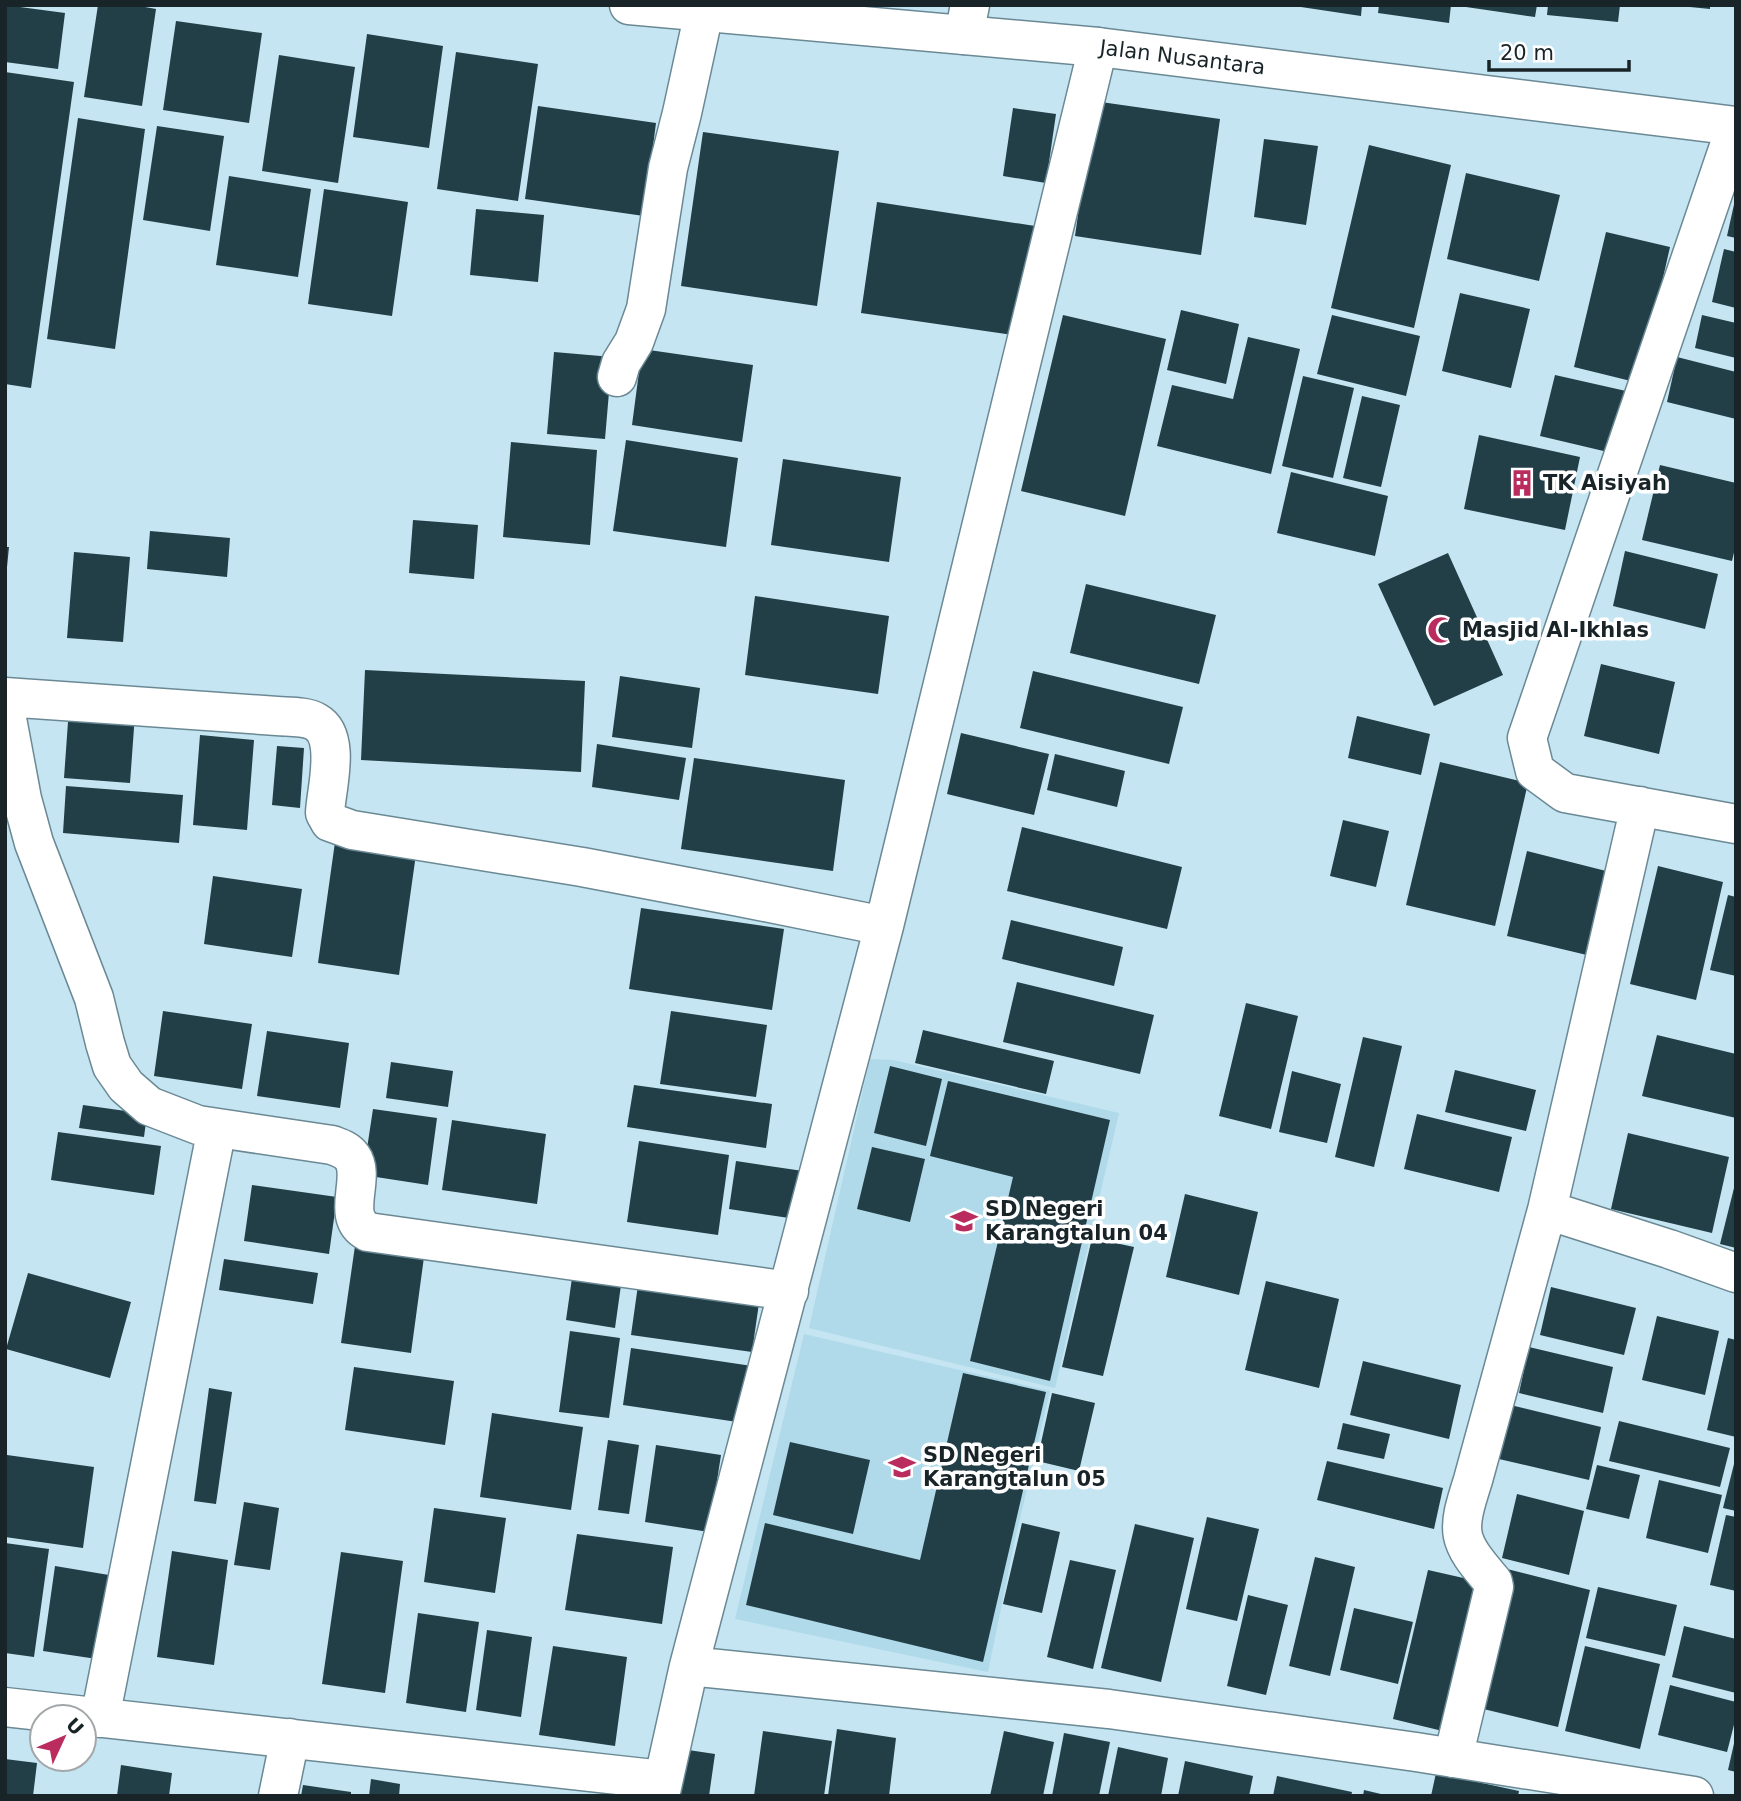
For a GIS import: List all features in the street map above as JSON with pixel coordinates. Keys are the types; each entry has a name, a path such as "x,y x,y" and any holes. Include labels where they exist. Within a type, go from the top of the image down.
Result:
{"main road":[{"name":"Jalan Nusantara","path":"629,5 704,12 967,20 1098,47 1736,126"},
{"path":"617,377 646,309 668,168 704,12"},
{"path":"5,1707 289,1738 662,1788 690,1666 884,926 1098,47"},
{"path":"1736,126 1527,738 1535,771 1565,793 1736,824"},
{"path":"5,697 310,720 323,727 331,742 325,813 333,824 352,830 582,867 884,926"},
{"path":"5,708 22,799 34,843 94,998 112,1066 126,1086 149,1106 198,1125 344,1149 355,1164 354,1210 361,1228 368,1232 789,1291"},
{"path":"1453,1758 1494,1587 1493,1582 1466,1549 1461,1530 1463,1512 1547,1210 1640,806"},
{"path":"100,1718 217,1128"},
{"path":"1547,1210 1736,1273"},
{"path":"690,1666 1109,1709 1453,1758 1694,1796"},
{"path":"278,1796 289,1738"}],"shaded area":[{"name":"SD Negeri Karangtalun 04","path":"870,1059 893,1060 1119,1113 1055,1388 809,1328"},
{"name":"SD Negeri Karangtalun 05","path":"804,1334 1050,1391 1014,1544 988,1672 735,1619"}],"building":[{"path":"5,5 65,13 58,69 5,62"},
{"path":"98,5 134,5 156,9 142,106 84,97"},
{"path":"1362,5 1361,16 1301,7"},
{"path":"1379,5 1451,5 1449,23 1378,13"},
{"path":"1466,5 1537,5 1535,17"},
{"path":"1548,5 1620,5 1618,22 1547,15"},
{"path":"1710,5 1710,9 1690,7"},
{"path":"176,21 262,33 249,123 163,110"},
{"path":"367,34 443,46 429,148 353,137"},
{"path":"456,52 538,64 518,201 437,189"},
{"path":"279,55 355,67 338,183 262,171"},
{"path":"5,72 74,82 31,388 5,384"},
{"path":"1094,101 1220,119 1201,255 1075,236"},
{"path":"538,106 656,123 644,216 525,199"},
{"path":"1013,108 1056,114 1046,183 1003,176"},
{"path":"78,118 145,129 115,349 47,339"},
{"path":"157,126 224,136 210,231 143,220"},
{"path":"703,132 839,151 817,306 681,286"},
{"path":"1264,139 1318,146 1306,225 1254,217"},
{"path":"1369,145 1451,165 1414,328 1331,308"},
{"path":"1466,173 1560,195 1539,281 1447,259"},
{"path":"229,176 311,189 298,277 216,265"},
{"path":"324,189 408,202 392,316 308,304"},
{"path":"1736,200 1736,238 1727,236"},
{"path":"877,202 1035,226 1019,336 861,313"},
{"path":"476,209 544,215 538,282 470,275"},
{"path":"1606,232 1670,247 1639,383 1574,367"},
{"path":"1724,249 1736,252 1736,308 1712,302"},
{"path":"1460,293 1530,309 1511,388 1442,371"},
{"path":"1181,310 1239,324 1226,384 1167,370"},
{"path":"1063,315 1166,339 1125,516 1021,491"},
{"path":"1332,315 1420,336 1406,396 1317,374"},
{"path":"1702,315 1736,323 1736,358 1695,348"},
{"path":"1248,337 1300,349 1271,474 1157,446 1172,385 1233,399"},
{"path":"642,349 753,365 742,442 632,425"},
{"path":"554,352 612,357 605,439 547,434"},
{"path":"1677,357 1736,372 1736,419 1667,402"},
{"path":"1555,375 1626,391 1612,453 1540,436"},
{"path":"1303,376 1354,388 1333,478 1282,466"},
{"path":"1362,396 1400,405 1381,487 1343,478"},
{"name":"TK Aisiyah","path":"1479,435 1580,457 1565,530 1464,509"},
{"path":"626,440 738,458 726,547 613,531"},
{"path":"511,442 597,450 590,545 503,537"},
{"path":"783,459 901,477 889,562 771,545"},
{"path":"1660,465 1736,483 1736,544 1732,561 1642,540"},
{"path":"1291,472 1388,496 1375,556 1277,533"},
{"path":"413,520 478,525 474,579 409,573"},
{"path":"150,531 230,538 227,577 147,569"},
{"path":"5,547 9,547 7,567 5,567"},
{"path":"1625,551 1718,574 1705,629 1613,606"},
{"path":"74,552 130,557 123,642 67,638"},
{"name":"Masjid Al-Ikhlas","path":"1448,553 1503,675 1434,706 1378,584"},
{"path":"1086,584 1216,615 1199,684 1070,653"},
{"path":"755,596 889,616 878,694 745,675"},
{"path":"1601,664 1675,682 1659,754 1584,736"},
{"path":"365,670 585,681 581,772 361,760"},
{"path":"1033,671 1183,707 1169,764 1020,728"},
{"path":"620,676 700,688 692,748 612,737"},
{"path":"69,708 135,714 130,783 64,778"},
{"path":"1357,716 1430,734 1421,775 1348,758"},
{"path":"961,733 1049,754 1034,815 947,794"},
{"path":"200,735 254,740 247,830 193,825"},
{"path":"597,744 686,758 679,800 592,787"},
{"path":"277,746 304,748 300,808 272,805"},
{"path":"1055,754 1125,771 1117,807 1047,790"},
{"path":"694,758 845,780 833,871 681,849"},
{"path":"1440,762 1528,783 1495,926 1406,905"},
{"path":"66,786 183,795 179,843 63,833"},
{"path":"1343,820 1389,831 1376,887 1330,876"},
{"path":"1022,827 1182,867 1167,929 1007,891"},
{"path":"336,835 417,847 399,975 318,963"},
{"path":"1527,851 1610,872 1591,956 1507,936"},
{"path":"1658,866 1723,882 1696,1000 1630,984"},
{"path":"213,876 302,889 292,957 204,944"},
{"path":"1728,895 1736,897 1736,976 1710,970"},
{"path":"641,908 784,929 772,1010 629,989"},
{"path":"1011,920 1123,947 1114,986 1002,959"},
{"path":"1017,982 1154,1015 1140,1074 1003,1042"},
{"path":"1246,1003 1298,1016 1271,1129 1219,1116"},
{"path":"163,1011 252,1024 242,1089 154,1076"},
{"path":"671,1011 767,1025 756,1097 660,1084"},
{"path":"923,1030 1054,1061 1046,1094 915,1063"},
{"path":"267,1031 349,1043 340,1108 257,1096"},
{"path":"1657,1035 1736,1054 1736,1118 1642,1096"},
{"path":"1363,1037 1402,1046 1374,1167 1335,1157"},
{"path":"391,1062 453,1071 448,1107 386,1098"},
{"path":"890,1066 942,1079 926,1146 874,1133"},
{"path":"1455,1070 1536,1090 1526,1131 1445,1112"},
{"path":"1292,1071 1341,1084 1327,1143 1279,1132"},
{"path":"948,1081 1110,1120 1050,1381 970,1361 1013,1177 930,1156"},
{"path":"634,1085 772,1104 766,1148 627,1127"},
{"path":"83,1105 147,1114 144,1137 79,1128"},
{"path":"373,1109 437,1118 428,1185 363,1175"},
{"path":"1417,1114 1512,1137 1499,1192 1404,1169"},
{"path":"452,1120 546,1134 537,1204 442,1190"},
{"path":"58,1132 161,1146 154,1195 51,1180"},
{"path":"1628,1133 1729,1157 1712,1233 1611,1209"},
{"path":"639,1141 729,1155 718,1235 627,1222"},
{"path":"872,1147 925,1159 910,1222 857,1209"},
{"path":"736,1161 803,1171 796,1219 729,1209"},
{"path":"1736,1184 1736,1248 1720,1244"},
{"path":"252,1185 337,1197 329,1254 244,1241"},
{"path":"1185,1194 1258,1212 1239,1295 1166,1277"},
{"path":"1092,1238 1134,1247 1103,1376 1062,1367"},
{"path":"355,1246 424,1257 411,1353 341,1343"},
{"path":"224,1259 318,1273 313,1304 219,1290"},
{"path":"573,1271 622,1278 615,1328 566,1320"},
{"path":"28,1273 131,1302 110,1378 6,1349"},
{"path":"639,1278 760,1296 752,1352 631,1335"},
{"path":"1266,1281 1339,1299 1319,1388 1245,1370"},
{"path":"1551,1287 1636,1308 1624,1355 1540,1335"},
{"path":"1657,1316 1719,1331 1705,1395 1642,1380"},
{"path":"570,1331 620,1338 609,1418 559,1412"},
{"path":"1728,1338 1736,1340 1736,1437 1707,1430"},
{"path":"1529,1347 1613,1367 1603,1413 1519,1393"},
{"path":"631,1348 752,1366 744,1423 623,1405"},
{"path":"1363,1361 1461,1385 1449,1439 1350,1415"},
{"path":"354,1367 454,1381 445,1445 345,1430"},
{"path":"963,1373 1046,1392 983,1662 746,1605 765,1523 920,1560"},
{"path":"209,1388 232,1392 216,1504 194,1501"},
{"path":"1052,1393 1095,1403 1079,1471 1037,1461"},
{"path":"1498,1402 1601,1427 1589,1480 1486,1456"},
{"path":"492,1413 583,1427 571,1510 480,1497"},
{"path":"1619,1421 1730,1448 1720,1487 1609,1461"},
{"path":"1343,1423 1390,1434 1384,1459 1337,1449"},
{"path":"608,1440 639,1445 629,1514 598,1510"},
{"path":"790,1442 870,1460 853,1534 773,1515"},
{"path":"656,1445 721,1455 709,1532 645,1522"},
{"path":"7,1455 94,1467 83,1548 5,1537"},
{"path":"1736,1460 1736,1511 1723,1508"},
{"path":"1327,1461 1443,1488 1434,1529 1317,1500"},
{"path":"1597,1465 1640,1475 1629,1519 1586,1509"},
{"path":"1659,1480 1722,1495 1708,1553 1646,1538"},
{"path":"1517,1494 1584,1511 1569,1575 1502,1558"},
{"path":"244,1502 279,1508 270,1570 234,1565"},
{"path":"434,1508 506,1518 495,1593 424,1582"},
{"path":"1726,1515 1736,1517 1736,1591 1710,1585"},
{"path":"1207,1517 1259,1529 1237,1621 1186,1609"},
{"path":"1022,1523 1060,1532 1042,1613 1003,1604"},
{"path":"1135,1524 1194,1538 1161,1682 1101,1668"},
{"path":"577,1534 673,1547 662,1624 565,1610"},
{"path":"5,1543 49,1549 34,1657 5,1653"},
{"path":"172,1551 228,1560 214,1665 157,1657"},
{"path":"341,1552 403,1561 385,1693 322,1684"},
{"path":"1315,1557 1355,1567 1330,1676 1289,1666"},
{"path":"1070,1560 1116,1570 1093,1669 1047,1657"},
{"path":"55,1566 109,1575 97,1659 43,1651"},
{"path":"1503,1568 1590,1590 1558,1727 1471,1706"},
{"path":"1428,1570 1490,1584 1455,1734 1393,1719"},
{"path":"1598,1587 1677,1605 1665,1656 1586,1638"},
{"path":"1248,1595 1288,1605 1266,1695 1227,1686"},
{"path":"1354,1608 1413,1622 1398,1684 1340,1670"},
{"path":"418,1613 479,1622 466,1712 406,1703"},
{"path":"1684,1626 1736,1639 1736,1693 1672,1677"},
{"path":"487,1630 532,1637 521,1717 476,1710"},
{"path":"553,1646 627,1657 615,1746 539,1735"},
{"path":"1585,1646 1660,1664 1640,1749 1565,1731"},
{"path":"1670,1685 1736,1702 1736,1717 1727,1752 1658,1735"},
{"path":"837,1729 896,1738 889,1796 828,1796"},
{"path":"763,1731 832,1741 824,1796 754,1796"},
{"path":"1004,1731 1054,1742 1043,1796 990,1796"},
{"path":"1064,1733 1110,1742 1099,1796 1052,1796"},
{"path":"1736,1739 1736,1772 1728,1770"},
{"path":"1118,1747 1168,1758 1161,1796 1108,1796"},
{"path":"675,1748 715,1754 709,1796 668,1796"},
{"path":"5,1759 28,1762 28,1773 36,1773 33,1796 5,1796"},
{"path":"1185,1761 1253,1776 1249,1796 1178,1796"},
{"path":"121,1765 172,1773 169,1796 117,1796"},
{"path":"1436,1773 1519,1791 1518,1796 1431,1796"},
{"path":"1277,1776 1352,1792 1351,1796 1273,1796"},
{"path":"371,1779 400,1784 399,1796 369,1796"},
{"path":"303,1785 351,1792 351,1796 301,1796"},
{"path":"1364,1790 1385,1795 1385,1796 1363,1796"}],"place":[{"name":"TK Aisiyah","path":"1522,483"},
{"name":"Masjid Al-Ikhlas","path":"1441,630"},
{"name":"SD Negeri Karangtalun 04","path":"964,1221"},
{"name":"SD Negeri Karangtalun 05","path":"902,1467"}]}
